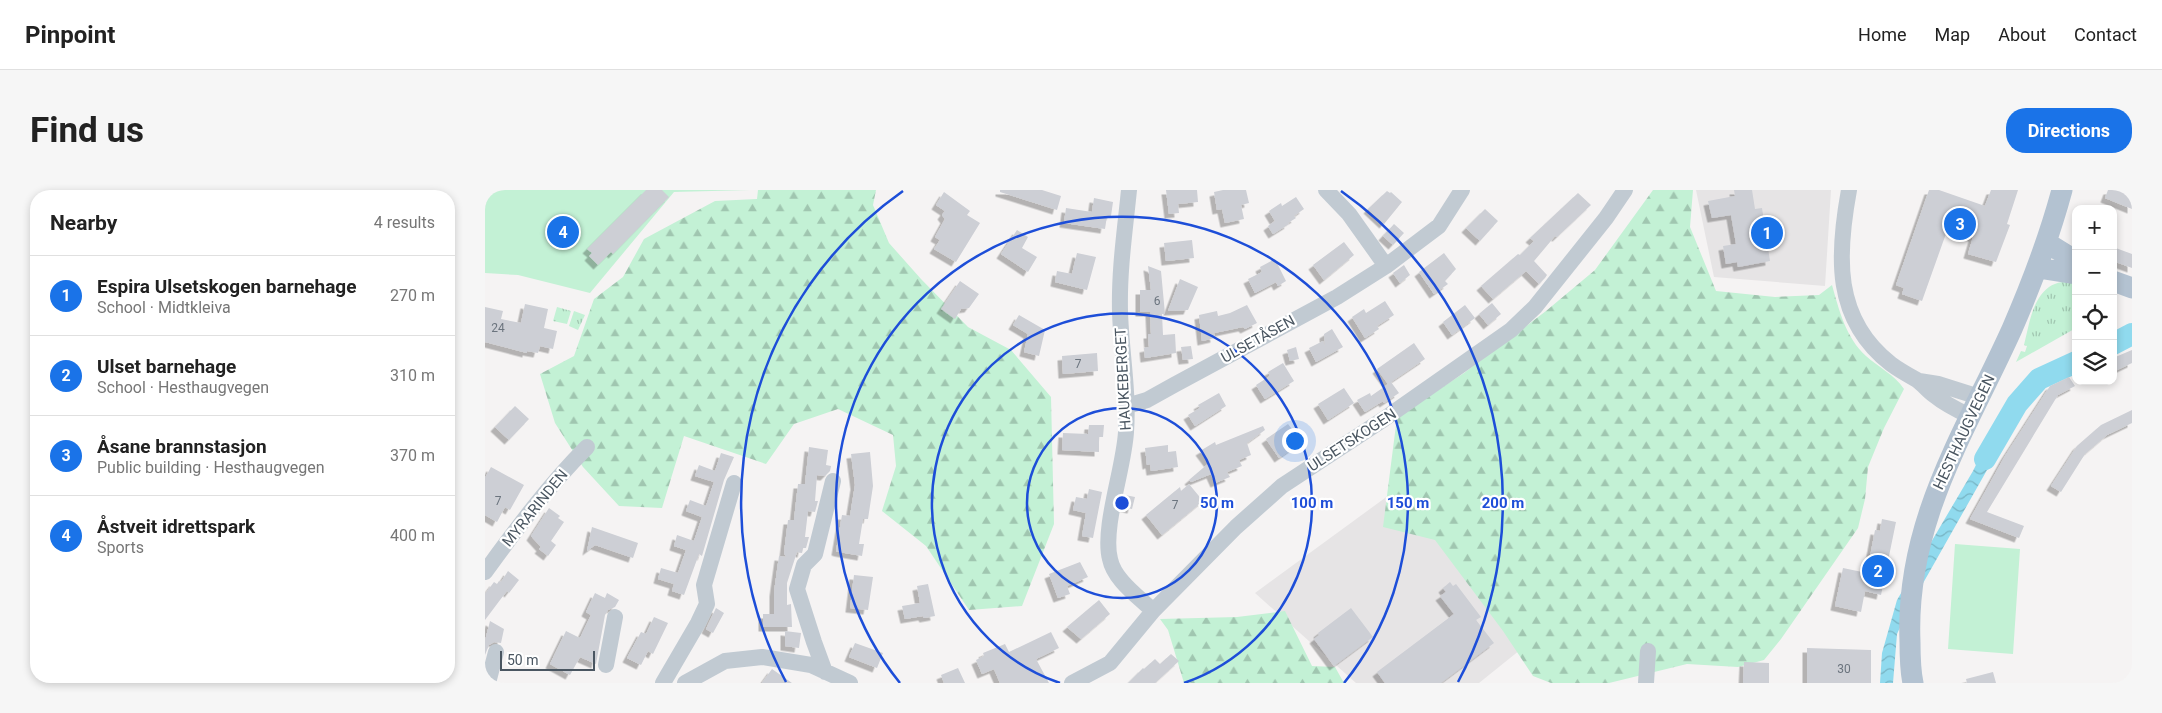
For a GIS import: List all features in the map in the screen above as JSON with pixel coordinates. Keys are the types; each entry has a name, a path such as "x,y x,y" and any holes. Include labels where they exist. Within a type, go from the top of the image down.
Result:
{"main road":[{"name":"HESTHAUGVEGEN","path":"1913,683 1909,617 1920,538 1931,506 1970,416 2038,268 2062,190"},
{"path":"2047,243 2072,259"},
{"path":"2038,268 2072,273"},
{"path":"2117,283 2132,288"}],"street":[{"name":"HAUKEBERGET","path":"1129,190 1121,264 1120,308 1127,406 1124,459 1109,537 1110,560 1113,568 1126,584 1153,611"},
{"path":"1326,190 1349,214 1386,266"},
{"name":"ULSETÅSEN","path":"1127,406 1161,393 1337,297 1386,266 1439,226 1461,190"},
{"name":"ULSETSKOGEN","path":"1073,683 1110,663 1153,611 1236,527 1282,486 1379,423 1511,330 1535,307 1606,218 1625,190"},
{"path":"1849,190 1841,241 1840,262 1842,281 1851,311 1860,329 1880,354 1897,369 1918,381 1951,407 1970,416"},
{"path":"1918,381 1937,384 1979,397"},
{"name":"MYRARINDEN","path":"485,572 506,542 563,471 587,447"},
{"path":"825,672 797,589 804,565 815,554 833,481"},
{"path":"663,683 707,604 704,584 734,483"},
{"path":"606,665 615,617"},
{"path":"1646,683 1648,651"},
{"path":"487,683 496,652"},
{"path":"685,683 725,661 762,657 811,665 851,683"}],"shaded area":[{"path":"1696,190 1831,190 1825,286 1714,277"},
{"path":"1400,487 1520,650 1479,683 1356,683 1255,593"}],"green space":[{"path":"485,190 750,190 674,192 590,293 518,275 485,273"},
{"path":"758,190 876,190 873,205 889,243 968,327 1011,350 1051,397 1054,524 1022,606 969,610 926,546 882,511 896,466 893,435 838,409 794,424 766,464 684,436 662,508 619,506 583,467 555,423 540,374 574,356 594,299 623,277 644,239 715,201 757,199"},
{"path":"1653,190 1693,190 1690,227 1716,291 1775,297 1819,295 1832,285 1844,323 1853,341 1866,356 1891,375 1904,389 1884,428 1868,467 1865,499 1858,528 1781,639 1764,660 1738,667 1687,664 1609,683 1551,683 1533,676 1503,631 1435,540 1383,527 1397,417 1464,373 1546,311 1595,270"},
{"path":"2072,280 2072,330 2016,362 2021,351 2025,352 2027,346 2024,345 2030,321 2039,298 2049,287"},
{"path":"557,307 571,311 567,324 553,321"},
{"path":"574,311 585,315 578,330 569,326"},
{"path":"1955,544 2020,549 2013,654 1948,649"},
{"path":"1285,611 1312,666 1335,667 1344,683 1184,683 1168,630 1160,619 1237,617"}],"water":[{"path":"1995,426 2004,440 1909,608 1897,634 1893,683 1880,683 1882,653 1897,600 1973,471"}],"building":[{"path":"646,190 662,190 669,197 613,254 611,252 598,265 589,256 592,253 587,249"},
{"path":"1000,190 1042,190 1061,196 1057,210 1000,192"},
{"path":"1166,190 1197,190 1198,202 1178,204 1179,213 1169,214"},
{"path":"1246,190 1249,203 1241,205 1244,219 1225,223 1222,209 1217,210 1214,192"},
{"path":"1734,190 1752,190 1755,209 1762,208 1770,261 1738,267 1737,262 1726,264 1723,246 1736,244 1731,215 1712,218 1708,201 1735,196"},
{"path":"1929,190 1939,190 1985,206 1991,190 2018,190 2007,224 2010,225 1996,262 1968,254 1973,237 1948,228 1922,301 1902,294 1904,288 1896,285"},
{"path":"2108,190 2119,190 2132,195 2132,209 2105,198"},
{"path":"1387,191 1391,192 1402,202 1384,224 1368,209"},
{"path":"944,192 970,211 967,215 980,223 956,262 934,249 940,240 935,237 945,219 942,215 945,211 936,205"},
{"path":"1578,193 1591,205 1557,237 1555,236 1534,261 1547,275 1545,278 1539,284 1526,271 1493,299 1481,286 1518,254 1520,255 1534,241 1530,238"},
{"path":"1296,197 1304,209 1294,216 1296,218 1289,224 1273,234 1268,226 1275,221 1269,211 1281,203 1282,206"},
{"path":"1094,198 1113,202 1111,216 1107,216 1105,229 1064,223 1066,208 1092,212"},
{"path":"1485,209 1498,221 1480,241 1466,228"},
{"path":"1394,224 1404,233 1393,245 1383,236"},
{"path":"1017,230 1028,237 1022,248 1037,257 1028,272 1001,254"},
{"path":"1192,240 1194,258 1166,261 1164,243"},
{"path":"1344,242 1354,255 1324,280 1313,265"},
{"path":"2117,248 2132,254 2132,268 2117,262"},
{"path":"1077,253 1096,257 1087,290 1055,282 1057,271 1072,274"},
{"path":"1444,253 1456,269 1445,281 1448,284 1434,294 1419,272"},
{"path":"1275,259 1286,281 1278,286 1276,282 1255,293 1248,279 1262,272 1260,267"},
{"path":"1404,265 1410,275 1400,283 1393,273"},
{"path":"1148,266 1161,271 1165,314 1162,314 1163,335 1175,334 1176,353 1145,358 1144,348 1149,347 1148,334 1151,334 1150,312 1140,312 1140,290 1151,290"},
{"path":"1180,279 1198,287 1188,310 1168,311"},
{"path":"960,281 979,294 969,308 961,309 955,319 941,309"},
{"path":"1385,301 1394,315 1377,326 1379,329 1365,338 1352,317 1364,309 1366,313"},
{"path":"1492,303 1501,314 1488,325 1479,314"},
{"path":"525,304 548,309 544,328 557,331 553,349 540,346 538,353 527,351 527,353 485,342 485,307 503,311 501,319 521,323"},
{"path":"1247,305 1257,323 1245,329 1243,327 1214,333 1215,338 1202,341 1199,315 1217,311 1218,316"},
{"path":"1465,305 1475,318 1452,335 1443,322"},
{"path":"1019,315 1045,330 1039,356 1024,352 1028,334 1013,325"},
{"path":"1332,329 1343,347 1316,362 1309,348 1323,341 1325,346 1324,334"},
{"path":"1414,343 1425,359 1388,384 1377,369"},
{"path":"1191,346 1193,359 1183,360 1181,347"},
{"path":"1296,347 1299,359 1290,361 1287,350"},
{"path":"2132,350 2132,363 2117,370 2117,356"},
{"path":"1097,353 1098,371 1063,374 1062,356"},
{"path":"1283,363 1294,381 1265,399 1256,385 1270,376 1268,372"},
{"path":"2069,377 2072,385 2075,386 2058,395 1987,512 2024,526 2019,538 1970,519 2005,456 2050,386"},
{"path":"1391,382 1399,393 1365,412 1357,400 1370,393 1371,396"},
{"path":"1344,388 1354,403 1328,420 1318,404"},
{"path":"1219,393 1226,406 1195,426 1188,415 1200,408 1198,405"},
{"path":"515,406 529,419 509,440 495,427"},
{"path":"2132,410 2132,423 2107,435 2085,454 2061,492 2051,486 2077,446 2101,425"},
{"path":"1288,424 1302,442 1279,458 1266,439"},
{"path":"1089,425 1104,425 1103,437 1099,437 1099,452 1062,450 1063,433 1088,434"},
{"path":"1263,426 1265,430 1247,443 1251,455 1239,460 1242,466 1227,472 1230,477 1215,483 1211,474 1191,482 1189,480 1209,463 1200,451 1215,442 1216,445"},
{"path":"1168,445 1168,452 1176,451 1178,467 1151,471 1150,464 1147,465 1145,448"},
{"path":"809,447 828,450 826,465 831,466 830,471 825,476 817,475 815,501 818,501 815,512 808,511 805,537 809,537 806,548 803,548 802,553 797,552 787,583 787,605 791,604 792,627 763,627 763,614 774,614 774,592 779,556 786,557 784,553 788,520 794,520 798,484 805,484"},
{"path":"870,452 873,486 868,519 863,519 859,544 864,544 862,556 839,552 836,551 842,515 850,516 855,485 851,454"},
{"path":"721,453 734,457 724,480 702,556 699,554 684,595 672,591 674,584 658,579 661,568 678,573 686,550 674,546 677,535 694,541 702,517 686,511 690,500 706,506 714,482 695,476 699,465 715,471"},
{"path":"491,467 524,485 510,510 505,507 497,522 485,515 485,478"},
{"path":"1189,484 1203,501 1162,535 1146,515 1180,487 1181,491"},
{"path":"1089,489 1102,492 1093,538 1082,536 1086,513 1073,510 1076,497 1087,499"},
{"path":"1125,495 1135,497 1132,509 1123,507"},
{"path":"549,508 560,516 558,518 564,522 551,541 556,545 548,556 539,549 541,547 531,536"},
{"path":"1882,519 1896,522 1881,595 1865,591 1861,612 1835,606 1843,568 1867,573 1875,530 1880,531"},
{"path":"592,527 638,543 633,558 595,545 587,551"},
{"path":"1080,562 1088,577 1067,586 1070,594 1058,598 1049,574"},
{"path":"508,571 519,580 509,593 507,591 485,620 485,594 494,582 497,584 499,581 501,582"},
{"path":"854,575 873,577 868,610 850,608"},
{"path":"1450,582 1453,586 1456,584 1481,617 1476,620 1494,643 1441,683 1385,683 1377,672 1454,614 1440,596 1446,592 1443,588"},
{"path":"928,584 935,616 905,619 902,606 920,603 917,586"},
{"path":"595,593 605,598 607,593 619,600 615,607 608,610 605,615 596,664 580,657 570,675 550,664 566,631 580,638 591,615 586,612"},
{"path":"1099,600 1110,614 1081,639 1067,627"},
{"path":"716,608 724,613 713,633 706,629"},
{"path":"1351,608 1373,637 1334,666 1314,639 1319,635 1318,633"},
{"path":"654,617 668,623 653,654 648,651 641,665 627,658 641,632 646,634"},
{"path":"490,621 504,629 501,643 494,642 489,645 485,655 485,641"},
{"path":"785,631 801,633 799,648 785,646"},
{"path":"1051,632 1059,648 1036,659 1049,683 1000,683 994,669 982,674 976,660 984,656 983,653 1005,644 1009,652"},
{"path":"855,643 883,653 877,668 849,657"},
{"path":"1807,648 1871,650 1871,683 1807,683"},
{"path":"1171,654 1179,661 1155,683 1128,683 1155,659 1160,664"},
{"path":"1744,662 1769,663 1769,683 1743,683"},
{"path":"958,668 965,683 944,683 941,675"},
{"path":"772,669 792,683 762,683"},
{"path":"1993,672 1996,683 1967,683 1966,679"}],"waterway":[{"path":"2117,342 2132,334"},
{"path":"1985,459 2017,404 2039,379 2072,364"}],"place":[{"name":"Åsane brannstasjon","path":"1960,224"},
{"name":"Åstveit idrettspark","path":"563,232"},
{"name":"Espira Ulsetskogen barnehage","path":"1767,233"},
{"name":"Ulset barnehage","path":"1878,571"}]}
